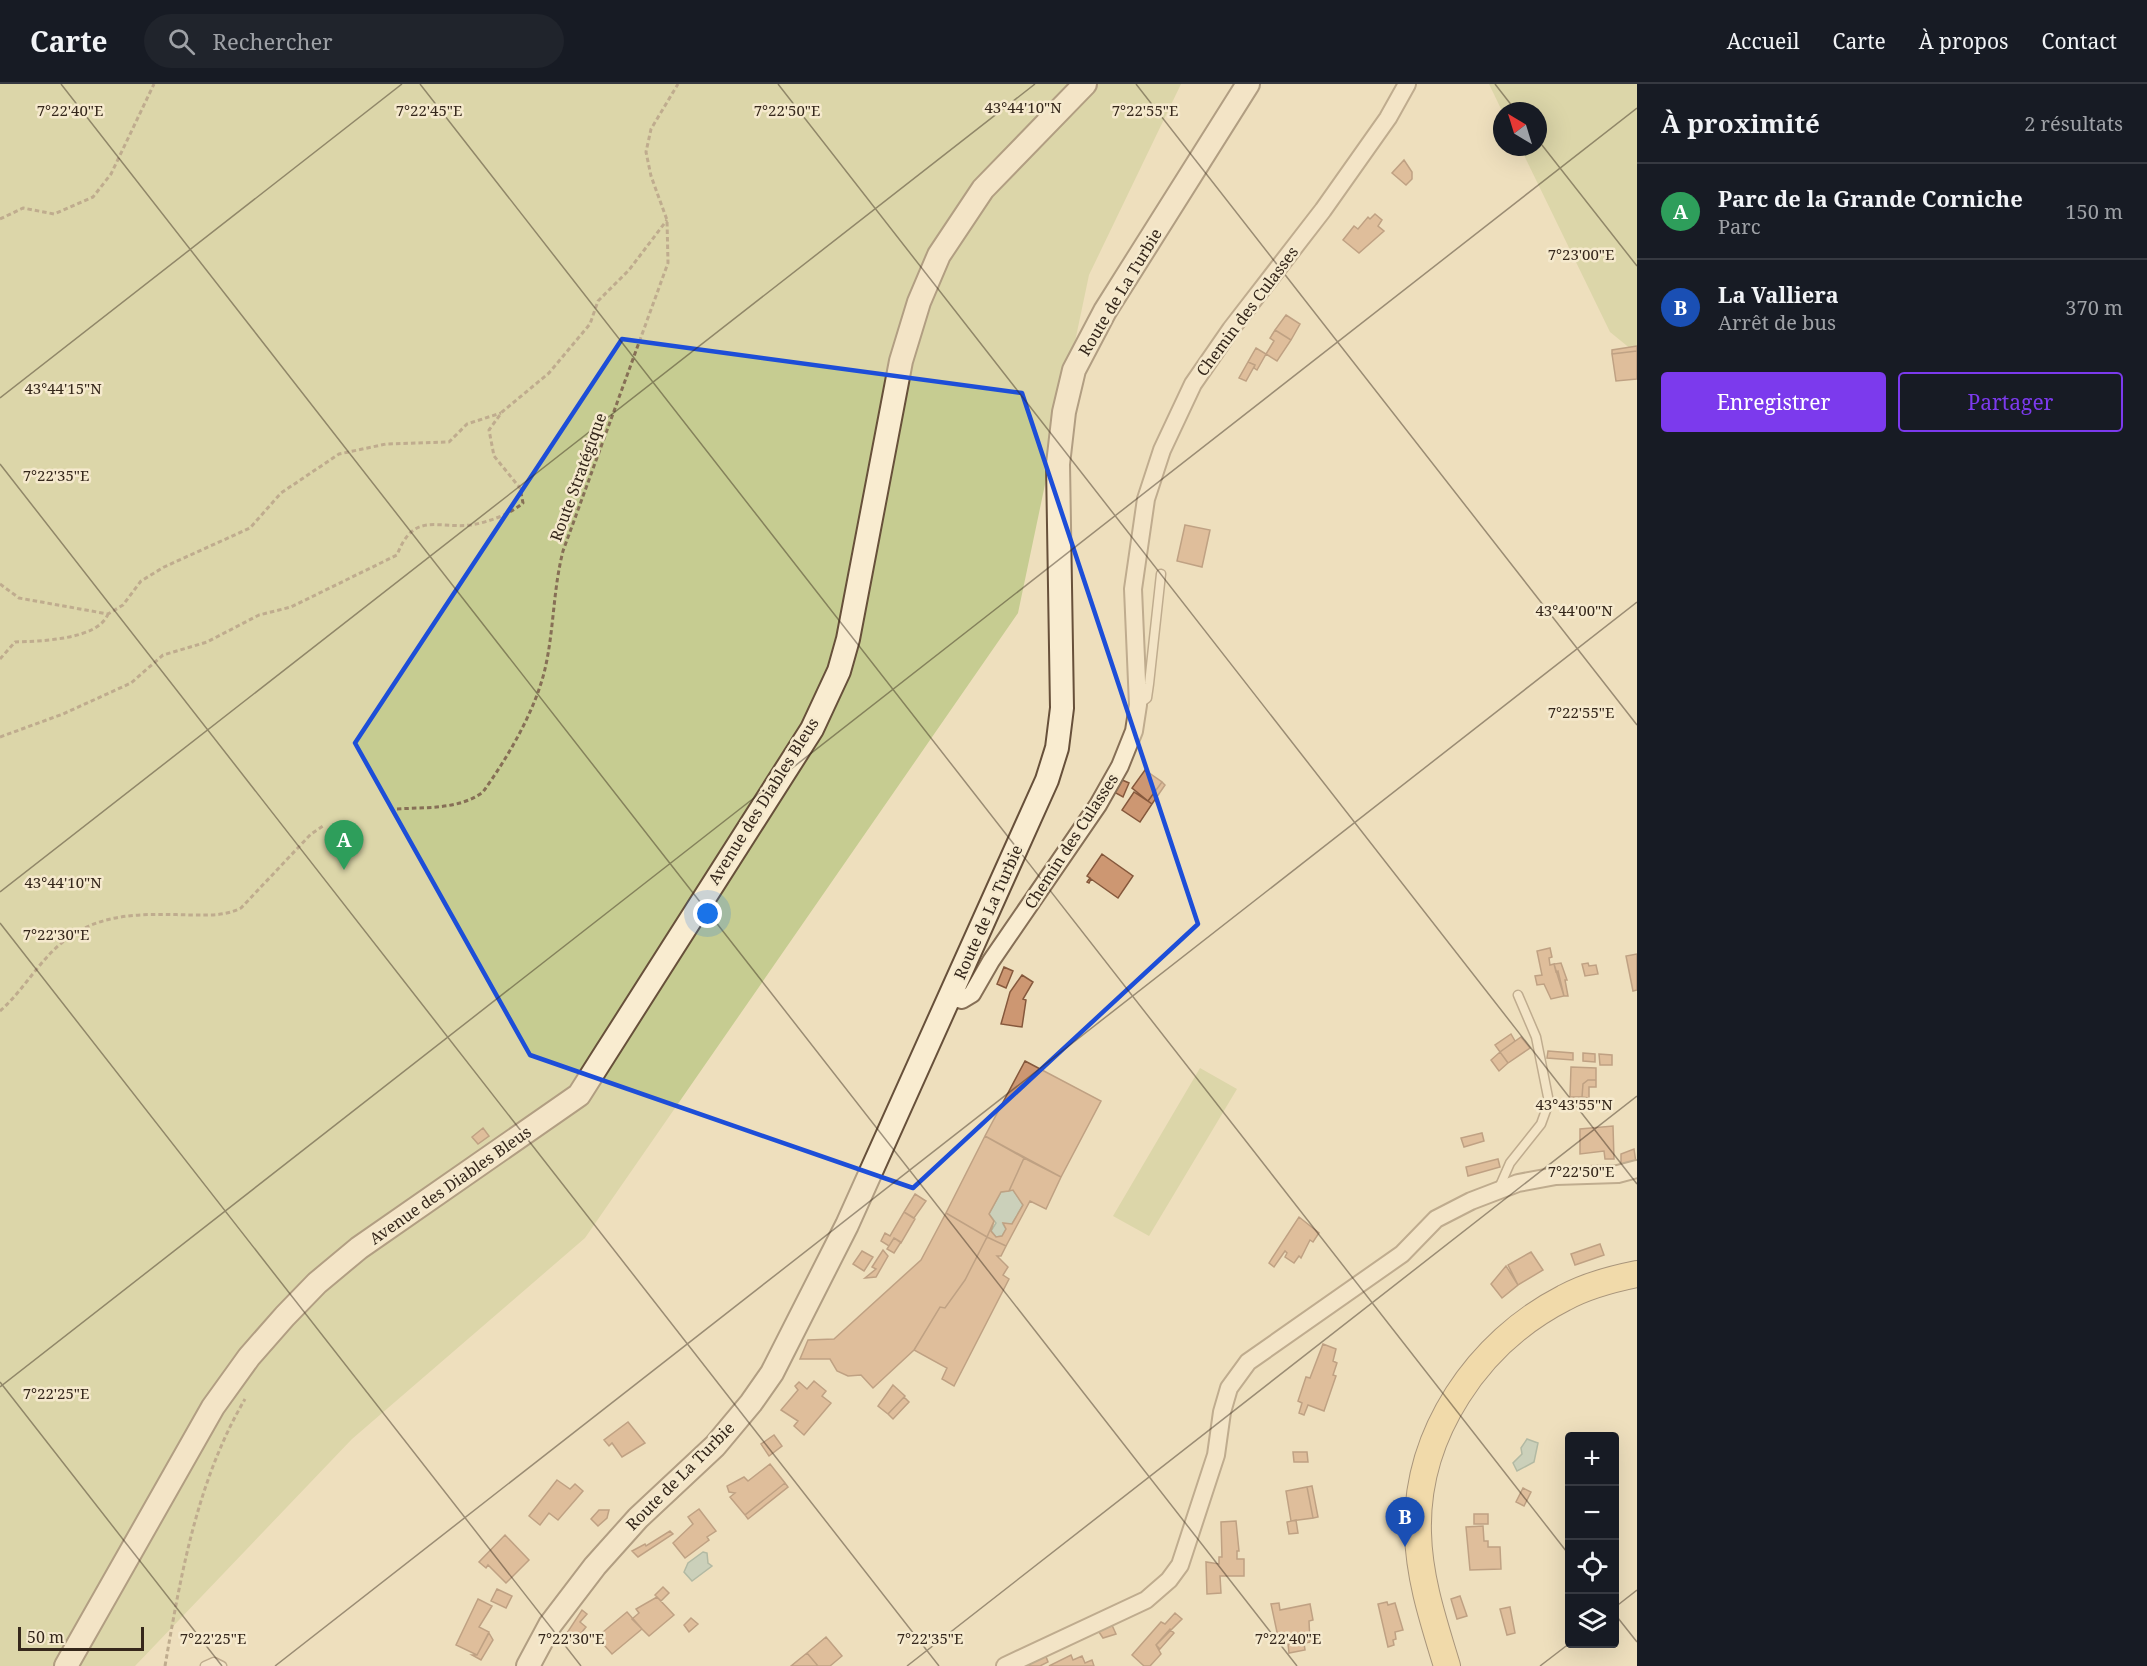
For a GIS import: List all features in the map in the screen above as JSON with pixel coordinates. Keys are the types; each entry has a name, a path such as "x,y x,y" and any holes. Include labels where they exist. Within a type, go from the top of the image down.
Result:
{"main road":[{"name":"Avenue des Diables Bleus","path":"66,1666 213,1407 249,1357 285,1316 317,1283 359,1248 579,1095 812,729 839,670 848,639 901,361 920,302 939,255 983,189 1085,84"},
{"name":"Route de La Turbie","path":"528,1666 550,1624 595,1566 638,1518 716,1446 772,1373 847,1225 1047,780 1056,748 1062,708 1058,464 1064,412 1074,370 1105,311 1248,84"},
{"path":"1447,1666 1428,1598 1420,1559 1418,1526 1419,1494 1426,1461 1450,1406 1465,1383 1514,1330 1565,1298 1591,1286 1637,1274"}],"street":[{"name":"Chemin des Culasses","path":"950,997 962,1000 972,994 991,961 1098,805 1120,766 1130,740 1138,705 1133,589 1146,499 1162,450 1192,384 1231,329 1323,210 1388,118 1407,84"},
{"path":"1005,1666 1146,1600 1168,1580 1180,1565 1216,1455 1222,1412 1229,1388 1248,1362 1402,1254 1436,1220 1498,1189 1556,1176 1618,1174 1637,1169"}],"lane":[{"path":"1138,705 1147,698 1161,573"},
{"path":"1498,1189 1510,1163 1541,1124 1550,1102 1536,1037 1518,995"},
{"path":"206,1666 214,1662 222,1666"}],"path":[{"path":"0,219 23,208 54,214 93,197 111,174 154,84"},
{"name":"Route Stratégique","path":"397,810 456,805 478,796 494,776 527,714 545,670 555,583 563,551 668,263 667,220 651,176 646,153 651,129 678,84"},
{"path":"0,737 63,714 131,683 162,656 207,642 259,615 291,607 350,579 397,555 404,537 421,527 436,522 471,525 512,513 523,502 520,488 495,456 489,430 502,412 549,373 590,324 598,301 629,270 667,220"},
{"path":"0,659 15,642 56,639 96,629 105,621 108,614 123,605 141,581 164,567 250,528 280,494 339,454 386,444 449,442 467,424 502,412"},
{"path":"0,584 19,598 108,614"},
{"path":"0,1011 16,998 51,953 69,937 98,923 118,916 216,915 230,914 241,908 311,834 323,826"},
{"path":"165,1666 190,1534 227,1430 248,1394"}],"highlighted area":[{"path":"622,339 1022,393 1198,924 913,1188 530,1055 355,743"}],"green space":[{"path":"0,84 1181,84 1089,275 1018,613 585,1238 352,1439 135,1666 0,1666"},
{"path":"1489,84 1637,84 1637,354 1610,332 1524,156 1547,156 1547,102 1498,102"},
{"path":"1200,1068 1237,1089 1149,1236 1113,1216"}],"water":[{"path":"1013,1190 1023,1205 1012,1224 1003,1224 1006,1229 1002,1236 996,1237 991,1231 996,1223 989,1214 1001,1192"},
{"path":"1527,1439 1538,1443 1534,1462 1517,1471 1513,1463 1522,1454 1521,1448"},
{"path":"703,1552 707,1553 708,1563 712,1566 692,1581 684,1572 688,1563"}],"building":[{"path":"1404,160 1412,172 1412,179 1406,185 1392,173"},
{"path":"1375,214 1382,220 1378,226 1384,231 1359,253 1343,240 1354,226 1358,229 1368,217 1370,219"},
{"path":"1286,315 1300,324 1291,340 1275,330"},
{"path":"1275,330 1291,340 1277,361 1266,354 1274,341 1270,338"},
{"path":"1637,346 1637,351 1612,354 1612,350"},
{"path":"1256,348 1266,354 1257,370 1254,368 1255,365 1248,362"},
{"path":"1637,351 1637,379 1616,381 1612,354"},
{"path":"1248,362 1255,365 1246,381 1239,378"},
{"path":"1185,525 1210,530 1202,567 1177,561"},
{"path":"1145,770 1162,782 1148,801 1132,788"},
{"path":"1120,779 1129,783 1123,797 1114,792"},
{"path":"1162,782 1165,785 1152,804 1148,801"},
{"path":"1134,792 1152,804 1140,822 1122,810"},
{"path":"1102,854 1133,876 1118,898 1091,879 1089,883 1087,882 1090,878 1087,876"},
{"path":"1550,948 1552,957 1549,958 1550,965 1554,964 1556,972 1558,971 1564,996 1551,999 1544,984 1537,985 1535,976 1542,975 1537,951"},
{"path":"1637,954 1637,990 1633,991 1626,956"},
{"path":"1561,963 1567,980 1565,980 1568,996 1564,996 1554,964"},
{"path":"1588,963 1589,966 1596,965 1598,974 1585,976 1582,964"},
{"path":"1004,967 1013,971 1006,988 997,984"},
{"path":"1022,975 1033,982 1023,999 1026,1000 1022,1027 1001,1024 1010,992"},
{"path":"1511,1034 1515,1041 1500,1052 1495,1045"},
{"path":"1521,1037 1530,1048 1508,1063 1500,1052"},
{"path":"1548,1051 1573,1053 1573,1060 1547,1058"},
{"path":"1500,1052 1508,1063 1499,1071 1491,1060"},
{"path":"1583,1053 1595,1054 1595,1062 1583,1061"},
{"path":"1599,1054 1612,1055 1612,1065 1600,1065"},
{"path":"1025,1061 1101,1101 1061,1177 985,1136"},
{"path":"1571,1067 1596,1068 1596,1080 1588,1080 1583,1084 1582,1097 1570,1097"},
{"path":"1588,1080 1596,1080 1596,1087 1589,1087 1589,1098 1582,1097 1583,1084"},
{"path":"1613,1126 1614,1159 1605,1159 1604,1151 1580,1154 1580,1129"},
{"path":"483,1128 489,1136 478,1144 472,1137"},
{"path":"1482,1133 1484,1141 1464,1147 1461,1138"},
{"path":"985,1136 1024,1158 1009,1191 1001,1192 989,1214 994,1221 987,1237 946,1213"},
{"path":"1634,1149 1636,1163 1621,1168 1621,1154"},
{"path":"1024,1158 1061,1177 1046,1209 1030,1201 1006,1246 987,1237 994,1221 991,1231 996,1237 1002,1236 1006,1229 1003,1223 1012,1224 1023,1205 1013,1190 1009,1191"},
{"path":"1498,1159 1500,1167 1468,1176 1466,1167"},
{"path":"915,1194 926,1201 914,1218 904,1212"},
{"path":"904,1212 915,1219 901,1243 894,1238 889,1246 881,1241 885,1233 890,1236"},
{"path":"946,1213 987,1237 965,1280 945,1308 940,1307 914,1350 873,1388 861,1375 848,1376 837,1371 830,1359 800,1359 808,1340 834,1339 921,1260"},
{"path":"1299,1217 1319,1233 1313,1242 1310,1240 1301,1258 1299,1256 1294,1263 1285,1257 1287,1253 1285,1251 1274,1267 1269,1263"},
{"path":"987,1237 1006,1246 1001,1256 997,1256 1008,1267 1003,1275 1009,1279 954,1386 942,1379 947,1368 914,1350 940,1307 945,1308 965,1280"},
{"path":"894,1238 901,1242 894,1253 887,1249"},
{"path":"1600,1244 1604,1255 1575,1265 1571,1254"},
{"path":"883,1250 888,1256 876,1277 865,1278 876,1269 872,1267"},
{"path":"862,1251 873,1257 864,1271 853,1264"},
{"path":"1531,1252 1543,1270 1518,1285 1508,1265"},
{"path":"1506,1266 1518,1285 1502,1298 1491,1284"},
{"path":"1323,1344 1336,1349 1333,1361 1337,1363 1333,1375 1336,1376 1324,1411 1308,1405 1304,1415 1299,1413 1302,1403 1298,1401 1306,1377 1310,1378"},
{"path":"814,1381 826,1391 822,1396 831,1403 804,1435 794,1426 798,1421 781,1410 798,1390 795,1386 799,1382 807,1389"},
{"path":"893,1385 905,1396 888,1414 878,1406"},
{"path":"904,1397 909,1402 893,1419 888,1414"},
{"path":"628,1422 645,1443 622,1457 612,1443 609,1446 604,1440"},
{"path":"774,1435 782,1446 769,1456 761,1444"},
{"path":"1293,1452 1307,1452 1308,1462 1294,1462"},
{"path":"770,1464 785,1483 745,1515 730,1497 735,1493 729,1492 727,1486 744,1477 748,1481"},
{"path":"557,1480 570,1489 575,1484 583,1491 558,1520 549,1513 540,1525 529,1516"},
{"path":"785,1483 788,1487 748,1519 745,1515"},
{"path":"1312,1486 1318,1517 1313,1518 1307,1487"},
{"path":"1307,1487 1313,1518 1291,1521 1286,1491"},
{"path":"1523,1488 1531,1492 1524,1506 1516,1502"},
{"path":"699,1509 716,1531 707,1537 709,1540 685,1558 673,1543 693,1524 688,1517"},
{"path":"599,1510 609,1510 607,1518 598,1526 591,1519"},
{"path":"1474,1514 1488,1514 1488,1524 1474,1524"},
{"path":"1296,1520 1298,1533 1289,1534 1287,1522"},
{"path":"1236,1521 1239,1551 1237,1551 1237,1559 1244,1559 1244,1576 1220,1576 1221,1593 1207,1594 1206,1562 1219,1564 1219,1557 1222,1557 1221,1522"},
{"path":"1483,1526 1484,1541 1488,1541 1488,1547 1500,1547 1501,1569 1470,1570 1466,1527"},
{"path":"670,1531 673,1534 638,1557 632,1551 645,1544 646,1546"},
{"path":"505,1535 529,1560 506,1583 488,1565 486,1568 479,1562"},
{"path":"663,1587 669,1593 661,1601 655,1595"},
{"path":"497,1589 512,1596 506,1608 491,1601"},
{"path":"1460,1596 1467,1616 1457,1619 1451,1599"},
{"path":"657,1597 674,1615 649,1636 632,1619 639,1613 636,1609"},
{"path":"478,1599 492,1606 479,1627 489,1632 477,1655 456,1645"},
{"path":"1387,1602 1388,1605 1395,1603 1403,1630 1395,1632 1394,1645 1388,1647 1378,1604"},
{"path":"1279,1603 1280,1610 1310,1604 1313,1620 1309,1621 1310,1642 1304,1643 1305,1650 1289,1653 1288,1644 1292,1644 1291,1635 1278,1637 1271,1604"},
{"path":"1510,1607 1515,1633 1507,1635 1500,1609"},
{"path":"582,1610 587,1614 580,1622 586,1627 573,1643 565,1636"},
{"path":"627,1612 642,1629 612,1654 597,1637"},
{"path":"1175,1613 1182,1619 1156,1645 1161,1654 1150,1666 1144,1666 1132,1655 1161,1622 1165,1624"},
{"path":"691,1618 698,1624 689,1632 684,1625"},
{"path":"1111,1623 1116,1634 1103,1638 1097,1629"},
{"path":"1170,1629 1174,1633 1160,1649 1156,1645"},
{"path":"489,1633 493,1640 481,1660 472,1655 477,1655"},
{"path":"826,1637 842,1656 830,1666 818,1666 807,1653"},
{"path":"807,1653 818,1666 791,1666"},
{"path":"1045,1654 1048,1662 1040,1666 1030,1666 1028,1662"},
{"path":"1071,1655 1073,1660 1082,1656 1085,1663 1092,1660 1094,1666 1049,1666"}],"place":[{"name":"Parc de la Grande Corniche","path":"344,870"},
{"name":"La Valliera","path":"1405,1547"}]}
